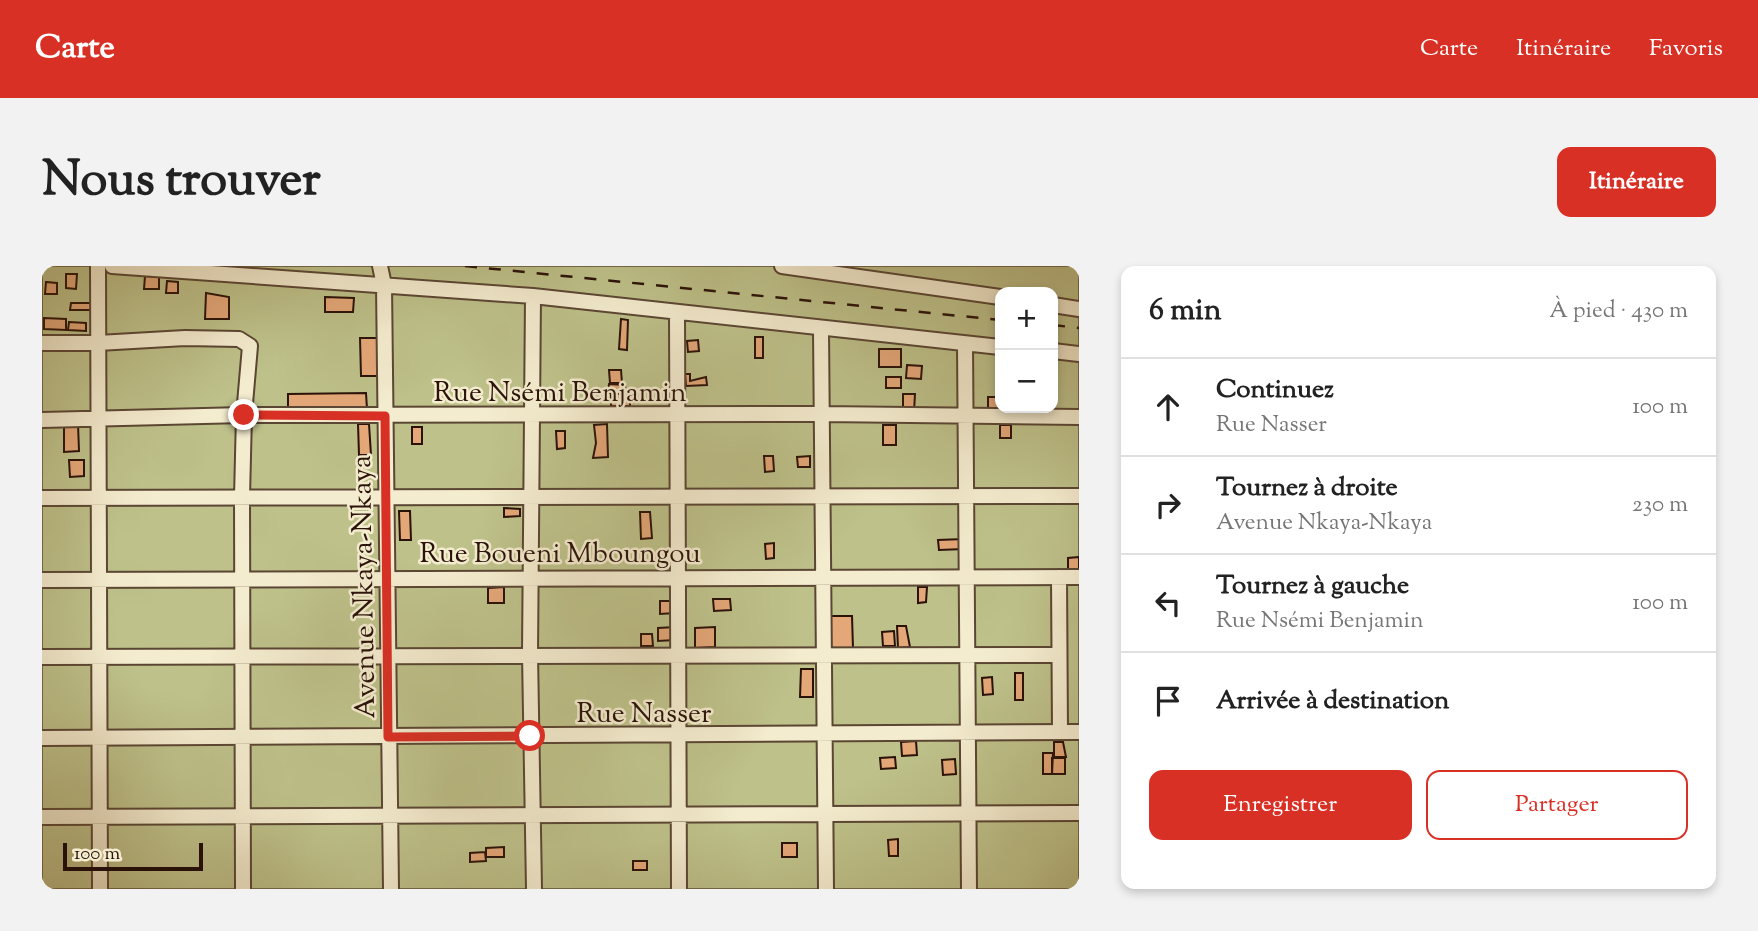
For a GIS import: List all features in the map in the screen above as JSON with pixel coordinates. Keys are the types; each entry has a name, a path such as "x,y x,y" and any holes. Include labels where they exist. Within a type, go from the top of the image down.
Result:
{"street":[{"path":"99,266 100,889"},
{"path":"113,266 533,296 821,330 995,347"},
{"name":"Avenue Nkaya-Nkaya","path":"380,266 384,285 391,889"},
{"path":"782,266 995,297"},
{"path":"533,296 530,736 534,889"},
{"path":"1058,306 1079,309"},
{"path":"677,313 681,655 677,737 680,889"},
{"path":"821,330 821,575 826,889"},
{"path":"42,343 185,338 245,340 251,351 244,415 242,497 243,889"},
{"path":"965,344 969,889"},
{"path":"1058,352 1079,354"},
{"name":"Rue Nsémi Benjamin","path":"42,420 99,421 244,415 823,414 1079,417"},
{"path":"42,498 1079,496"},
{"name":"Rue Boueni Mboungou","path":"42,580 821,575 1079,577"},
{"path":"1059,577 1060,732"},
{"path":"42,657 1059,655"},
{"name":"Rue Nasser","path":"42,738 677,737 1079,732"},
{"path":"42,817 1079,813"}],"green space":[{"path":"42,266 1079,266 1079,889 42,889"}],"building":[{"path":"66,274 77,274 76,289 66,288"},
{"path":"145,276 159,277 159,289 144,289"},
{"path":"167,281 178,282 178,293 166,293"},
{"path":"46,282 57,283 57,294 45,294"},
{"path":"206,293 229,297 229,319 205,319"},
{"path":"325,297 354,298 353,312 325,312"},
{"path":"71,303 93,303 92,310 70,310"},
{"path":"44,318 66,319 66,330 44,329"},
{"path":"621,319 628,320 627,350 619,349"},
{"path":"69,322 86,323 86,331 68,330"},
{"path":"755,337 763,337 763,358 755,358"},
{"path":"360,338 377,338 378,376 361,376"},
{"path":"698,340 699,351 688,352 687,341"},
{"path":"879,349 901,349 901,367 879,367"},
{"path":"907,365 922,366 921,379 906,378"},
{"path":"609,370 621,370 622,383 610,383"},
{"path":"685,374 690,374 690,381 706,377 707,385 686,386"},
{"path":"886,377 901,377 901,388 886,388"},
{"path":"609,384 625,385 626,394 608,393"},
{"path":"366,393 367,409 288,411 288,394"},
{"path":"611,394 630,394 630,406 611,406"},
{"path":"903,394 915,394 914,412 903,412"},
{"path":"988,397 995,397 995,411 988,412"},
{"path":"78,424 79,451 64,452 64,425"},
{"path":"358,424 369,424 371,455 359,455"},
{"path":"607,424 608,457 593,458 596,443 594,425"},
{"path":"883,425 896,425 896,445 883,445"},
{"path":"1000,425 1011,425 1011,438 1000,438"},
{"path":"412,427 422,427 422,444 412,444"},
{"path":"556,431 565,431 565,448 557,449"},
{"path":"764,456 773,456 774,471 765,472"},
{"path":"810,456 810,467 798,467 797,457"},
{"path":"69,460 84,460 84,476 70,477"},
{"path":"504,508 520,509 520,516 504,517"},
{"path":"399,511 410,511 411,540 400,540"},
{"path":"640,512 650,512 652,538 641,539"},
{"path":"964,539 964,549 939,550 938,540"},
{"path":"774,543 774,558 766,559 765,544"},
{"path":"1079,557 1079,570 1068,570 1068,558"},
{"path":"504,587 504,603 488,603 488,588"},
{"path":"918,587 927,587 926,602 918,603"},
{"path":"713,599 730,599 731,610 714,611"},
{"path":"660,601 674,601 675,613 660,614"},
{"path":"828,616 852,616 853,648 829,649"},
{"path":"897,626 906,626 910,647 898,648"},
{"path":"675,627 675,640 658,641 658,628"},
{"path":"715,627 715,647 695,648 695,628"},
{"path":"894,631 895,646 883,646 882,632"},
{"path":"641,634 652,634 653,646 641,646"},
{"path":"801,669 813,669 813,697 800,697"},
{"path":"1015,673 1023,673 1023,700 1015,700"},
{"path":"992,677 993,694 983,695 982,678"},
{"path":"916,741 917,755 902,756 901,742"},
{"path":"1054,742 1063,742 1066,757 1054,757"},
{"path":"1043,753 1053,753 1052,774 1043,774"},
{"path":"895,757 896,768 881,769 880,758"},
{"path":"1052,758 1065,758 1065,774 1052,774"},
{"path":"955,759 956,774 943,775 942,760"},
{"path":"898,839 898,856 889,856 888,840"},
{"path":"782,843 797,843 797,857 782,857"},
{"path":"504,847 504,857 486,857 486,848"},
{"path":"485,852 486,861 470,862 470,853"},
{"path":"633,861 647,861 647,870 633,870"}],"railway":[{"path":"465,266 995,319"},
{"path":"1058,326 1079,328"}],"route":[{"path":"244,415 385,416 388,737 530,736"}]}
